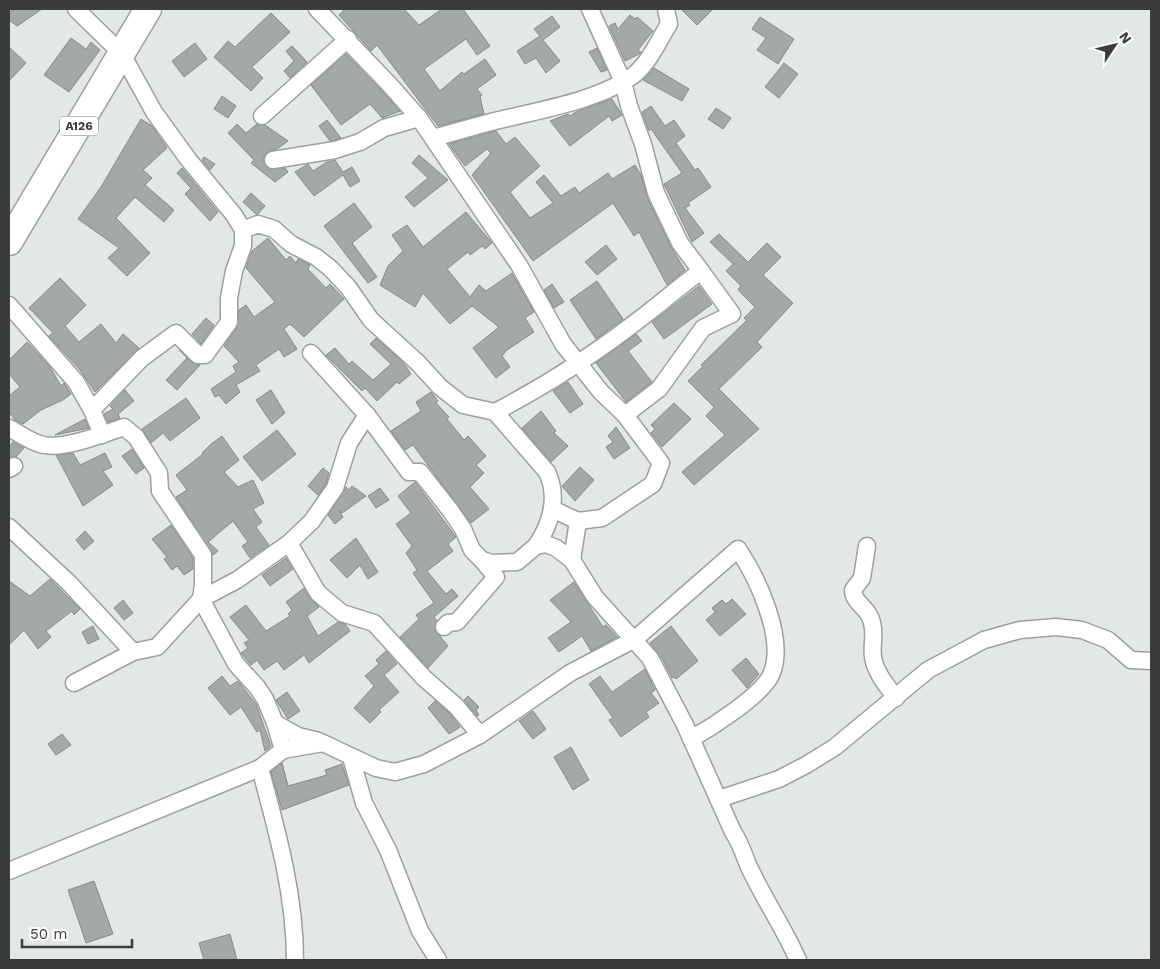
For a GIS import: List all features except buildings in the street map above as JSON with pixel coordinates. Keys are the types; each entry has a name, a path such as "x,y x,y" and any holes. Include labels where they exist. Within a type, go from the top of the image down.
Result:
{"highway":[{"name":"A126","path":"9,242 148,9"}],"street":[{"path":"76,9 122,54 154,112 188,160 234,215 243,230 243,246 234,271 229,298 229,322 205,355 198,355 176,333 142,358 92,410"},
{"path":"317,9 348,39 419,118 519,265 563,344 577,363 624,415 661,463 653,484 602,518 578,521 552,509"},
{"path":"590,9 623,82 629,106 643,144 656,193 680,243 732,314 703,328 659,389 624,415"},
{"path":"432,138 585,98 623,82 636,72 649,57 669,24 666,9"},
{"path":"262,116 348,39"},
{"path":"273,160 335,150 360,142 384,128 419,118"},
{"path":"243,230 258,224 274,229 291,244 316,257 348,287 371,320 418,362 440,387 463,405 495,412 547,472 552,484 552,509 544,534 536,546 517,562 492,563 482,560"},
{"path":"495,412 526,396 577,363 650,311 665,297 701,271"},
{"path":"9,305 76,382 92,410 102,435"},
{"path":"311,353 367,415 409,472 420,472 462,529 472,550 496,577 457,622 448,623 444,627"},
{"path":"74,683 133,652 157,647 201,599 237,580 289,542 312,521 335,488 349,443 367,415"},
{"path":"9,428 44,445 62,444 102,435 124,427 136,437 159,473 160,491 203,555 201,599 236,664 257,687 275,722 283,750"},
{"path":"572,560 578,521"},
{"path":"9,527 69,583 133,652"},
{"path":"289,542 305,574 318,593 342,613 374,623 424,678 456,706 480,735"},
{"path":"536,546 546,544 556,548 572,560 595,597 650,658 692,739 750,867 788,936 798,960"},
{"path":"867,546 862,578 853,590 853,595 869,615 875,636 873,658 883,682 896,698"},
{"path":"275,722 298,736 324,743 376,768 395,772 424,764 480,735 570,673 635,640 738,549 751,569 766,602 772,625 774,654 771,675 750,698 721,721 692,739"},
{"path":"719,799 778,779 806,765 835,747 928,670 984,640 1020,630 1056,627 1082,630 1108,640 1131,660 1151,661"},
{"path":"9,871 260,768 283,750 324,743"},
{"path":"351,757 364,803 388,850 420,932 438,960"},
{"path":"260,768 288,882 295,927 295,960"}]}
